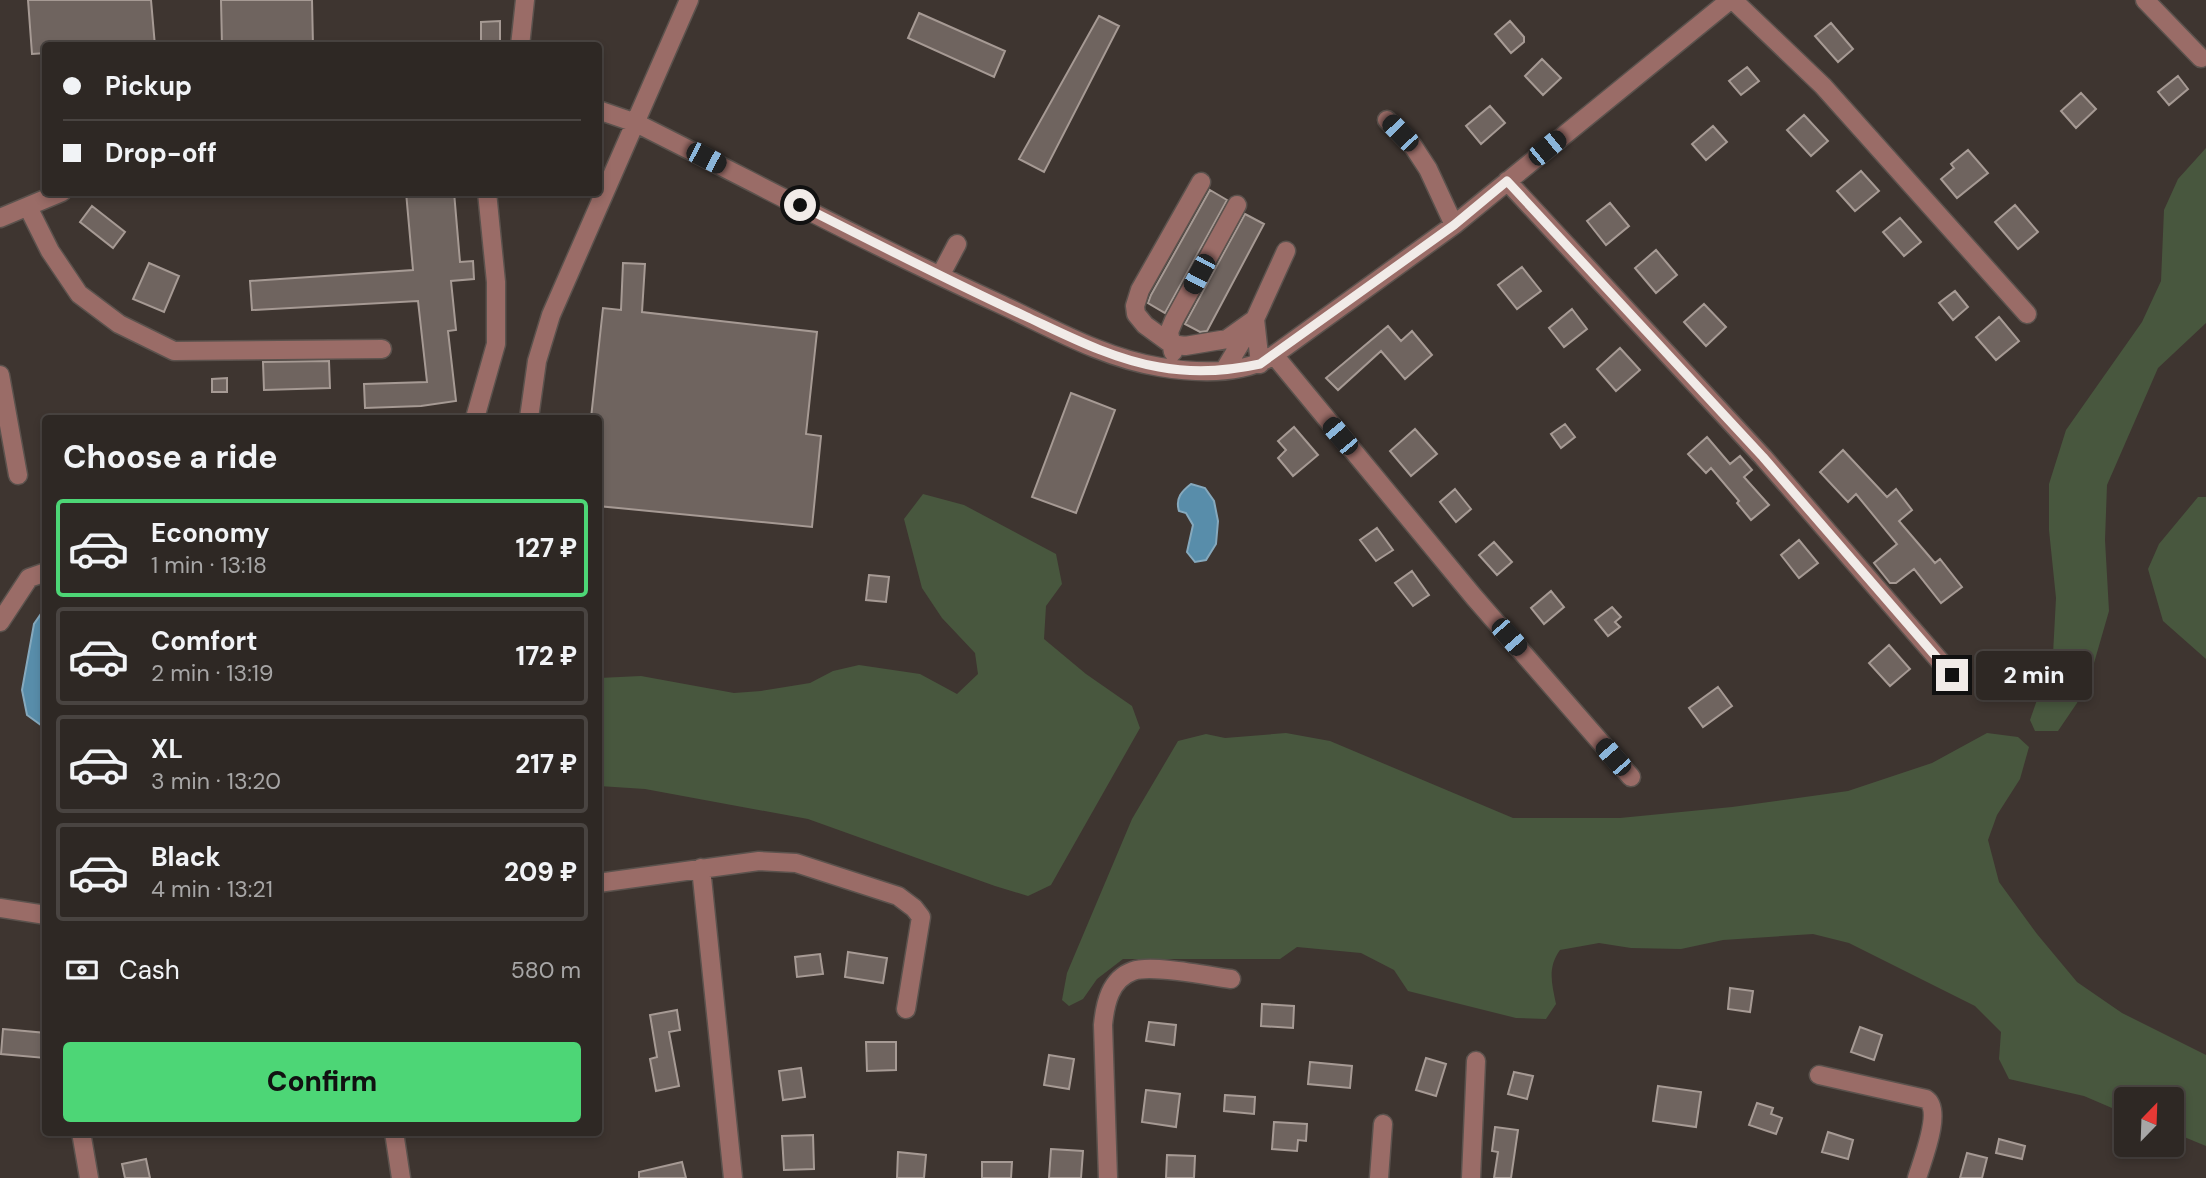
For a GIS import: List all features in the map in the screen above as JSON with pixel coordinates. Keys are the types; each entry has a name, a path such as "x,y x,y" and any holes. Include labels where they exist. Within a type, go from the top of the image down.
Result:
{"street":[{"path":"521,42 526,0"},
{"path":"529,415 537,361 551,315 689,0"},
{"path":"602,111 636,123 940,276 1101,351 1159,367 1225,369 1267,360 1454,225 1732,0 1823,86 2027,314"},
{"path":"2145,0 2200,58"},
{"path":"1387,120 1413,146 1454,225"},
{"path":"1201,181 1140,289 1135,306 1136,314 1145,325 1171,344 1185,346 1227,339 1255,319"},
{"path":"1507,181 1763,457 1952,675"},
{"path":"0,218 53,196"},
{"path":"476,415 496,344 496,282 487,196"},
{"path":"1179,369 1169,332 1237,205"},
{"path":"28,207 50,251 79,293 119,324 174,351 382,349"},
{"path":"940,276 957,244"},
{"path":"1225,369 1255,319 1286,251"},
{"path":"1255,319 1267,360 1631,776"},
{"path":"0,375 18,475"},
{"path":"0,622 29,578 42,573"},
{"path":"602,882 759,861 796,863 898,896 921,917 905,1009"},
{"path":"701,868 733,1178"},
{"path":"0,908 42,914"},
{"path":"1108,1178 1103,1025 1105,1003 1115,984 1133,971 1163,970 1231,979"},
{"path":"1471,1178 1476,1061"},
{"path":"1819,1075 1931,1102 1934,1114 1917,1178"},
{"path":"1379,1178 1383,1124"},
{"path":"81,1136 89,1178"},
{"path":"395,1136 401,1178"}],"green space":[{"path":"2206,148 2206,323 2158,368 2107,485 2105,540 2109,611 2092,670 2077,703 2058,731 2035,731 2030,720 2053,654 2056,598 2049,530 2049,484 2066,430 2142,322 2161,281 2164,210 2178,179"},
{"path":"923,494 964,505 1056,554 1062,584 1046,606 1044,639 1086,674 1132,706 1140,728 1051,885 1028,896 808,819 645,789 602,786 602,678 641,676 734,693 810,683 833,671 859,665 920,674 957,694 978,674 975,653 942,618 922,588 904,519"},
{"path":"2198,497 2206,497 2206,659 2163,621 2148,569 2159,544"},
{"path":"1286,733 1330,741 1513,818 1620,818 1732,807 1848,791 1932,763 1987,733 2018,737 2029,747 2020,779 1997,815 1988,840 1999,882 2077,982 2122,1013 2206,1055 2206,1146 2184,1137 2184,1087 2114,1087 2114,1109 2084,1096 2009,1079 1999,1059 2001,1032 1975,1006 1849,943 1813,934 1723,940 1681,949 1631,948 1599,943 1560,950 1552,970 1556,1004 1546,1019 1516,1018 1408,991 1394,970 1361,953 1297,947 1280,959 1123,959 1097,979 1083,999 1069,1006 1062,1000 1067,973 1132,819 1178,741 1206,734 1225,738"}],"water":[{"path":"1191,484 1205,488 1214,501 1218,521 1216,544 1206,560 1195,562 1187,552 1193,525 1186,513 1179,511 1178,506 1180,495"},
{"path":"42,612 42,726 27,715 22,690 34,624"}],"building":[{"path":"28,0 151,0 155,42 42,42 42,53 32,54"},
{"path":"221,0 312,0 313,42 222,42"},
{"path":"919,13 1005,51 994,77 908,38"},
{"path":"1099,16 1119,26 1044,172 1019,159"},
{"path":"500,21 500,42 481,42 481,22"},
{"path":"1510,21 1524,37 1524,42 1511,53 1495,34"},
{"path":"1831,23 1853,49 1838,62 1815,36"},
{"path":"1542,59 1561,78 1543,95 1525,76"},
{"path":"1747,67 1759,81 1741,95 1729,81"},
{"path":"2178,76 2188,89 2169,105 2158,92"},
{"path":"2081,93 2096,109 2076,128 2061,111"},
{"path":"1490,106 1505,123 1481,144 1466,126"},
{"path":"1804,115 1828,141 1811,156 1787,130"},
{"path":"1713,126 1727,142 1706,160 1692,144"},
{"path":"1968,150 1988,173 1957,198 1941,179 1954,168 1951,164"},
{"path":"1861,171 1879,191 1855,211 1837,191"},
{"path":"1210,190 1227,200 1165,313 1148,303"},
{"path":"406,196 454,196 460,262 473,261 474,279 451,281 456,330 448,331 456,401 421,406 365,408 364,384 427,382 418,301 252,310 250,281 413,270"},
{"path":"1610,203 1629,226 1606,245 1587,221"},
{"path":"2015,205 2038,232 2018,249 1995,222"},
{"path":"92,206 125,232 113,248 80,222"},
{"path":"1245,214 1264,224 1207,331 1200,332 1185,324"},
{"path":"1900,218 1921,242 1904,256 1883,232"},
{"path":"1656,250 1677,275 1656,293 1635,268"},
{"path":"149,263 179,276 164,312 133,299"},
{"path":"623,263 645,264 642,312 817,332 806,434 821,436 812,527 602,506 602,415 591,415 603,308 621,310"},
{"path":"1522,267 1541,291 1517,309 1498,285"},
{"path":"1955,291 1968,307 1953,320 1939,303"},
{"path":"1704,304 1726,327 1706,346 1684,322"},
{"path":"1572,309 1587,329 1564,347 1549,328"},
{"path":"1999,317 2019,341 1996,360 1976,337"},
{"path":"1388,326 1401,341 1412,331 1432,355 1405,379 1381,351 1338,390 1326,378"},
{"path":"1620,348 1640,370 1616,391 1597,369"},
{"path":"329,361 330,388 264,390 263,362"},
{"path":"227,378 227,392 212,392 212,379"},
{"path":"1071,393 1115,410 1076,513 1032,497"},
{"path":"1565,424 1575,437 1561,448 1551,434"},
{"path":"1294,427 1318,455 1293,476 1278,458 1286,450 1278,441"},
{"path":"1415,429 1437,454 1411,476 1390,451"},
{"path":"1707,437 1730,464 1740,456 1752,470 1744,477 1769,505 1751,520 1711,468 1706,473 1688,454"},
{"path":"1843,450 1887,497 1896,489 1912,510 1899,521 1935,563 1940,559 1962,587 1941,603 1914,569 1896,583 1890,583 1874,563 1897,544 1856,494 1848,502 1820,472"},
{"path":"1455,489 1471,509 1456,522 1440,502"},
{"path":"1377,528 1393,550 1376,561 1360,540"},
{"path":"1799,540 1818,563 1799,578 1781,555"},
{"path":"1494,542 1512,562 1497,575 1479,555"},
{"path":"1412,571 1429,595 1413,606 1395,583"},
{"path":"869,575 889,577 886,602 866,600"},
{"path":"1551,591 1564,607 1544,624 1531,608"},
{"path":"1612,607 1621,617 1615,622 1620,627 1608,636 1595,620"},
{"path":"1889,645 1910,669 1890,686 1869,663"},
{"path":"1718,687 1732,706 1703,727 1689,708"},
{"path":"848,952 887,958 883,983 845,977"},
{"path":"820,954 823,974 797,977 795,957"},
{"path":"1730,988 1753,991 1750,1012 1728,1009"},
{"path":"1262,1004 1294,1006 1293,1028 1261,1026"},
{"path":"677,1010 680,1030 669,1032 679,1086 656,1091 650,1059 657,1057 650,1015"},
{"path":"1149,1022 1176,1025 1174,1045 1146,1041"},
{"path":"1860,1027 1882,1035 1874,1060 1851,1052"},
{"path":"3,1029 42,1033 42,1058 1,1054"},
{"path":"866,1042 896,1042 896,1070 867,1071"},
{"path":"1049,1055 1074,1059 1069,1089 1044,1085"},
{"path":"1426,1058 1446,1064 1436,1096 1416,1090"},
{"path":"1310,1062 1352,1066 1350,1088 1308,1084"},
{"path":"801,1068 805,1097 783,1100 779,1071"},
{"path":"1514,1072 1533,1076 1527,1099 1508,1094"},
{"path":"1658,1086 1701,1092 1696,1127 1653,1121"},
{"path":"1146,1090 1180,1094 1176,1127 1142,1122"},
{"path":"1225,1095 1255,1097 1254,1114 1224,1111"},
{"path":"1757,1103 1773,1108 1771,1114 1782,1118 1776,1134 1749,1125"},
{"path":"1274,1122 1307,1124 1306,1141 1298,1140 1297,1151 1272,1149"},
{"path":"1495,1127 1518,1130 1511,1178 1494,1178 1498,1152 1492,1151"},
{"path":"1828,1132 1853,1140 1848,1159 1822,1152"},
{"path":"813,1135 814,1169 784,1170 782,1136"},
{"path":"1999,1139 2025,1146 2022,1159 1996,1153"},
{"path":"1051,1149 1083,1151 1081,1178 1049,1178"},
{"path":"898,1152 926,1155 924,1178 897,1178"},
{"path":"1967,1153 1987,1158 1982,1178 1960,1178"},
{"path":"1167,1155 1195,1156 1194,1178 1166,1178"},
{"path":"146,1159 150,1178 125,1178 122,1164"},
{"path":"682,1162 686,1178 639,1178 639,1172"},
{"path":"982,1162 1012,1162 1011,1178 982,1178"}],"route":[{"path":"800,205 940,276 1101,351 1159,367 1197,371 1260,364 1454,225 1507,181 1763,457 1952,675"}]}
